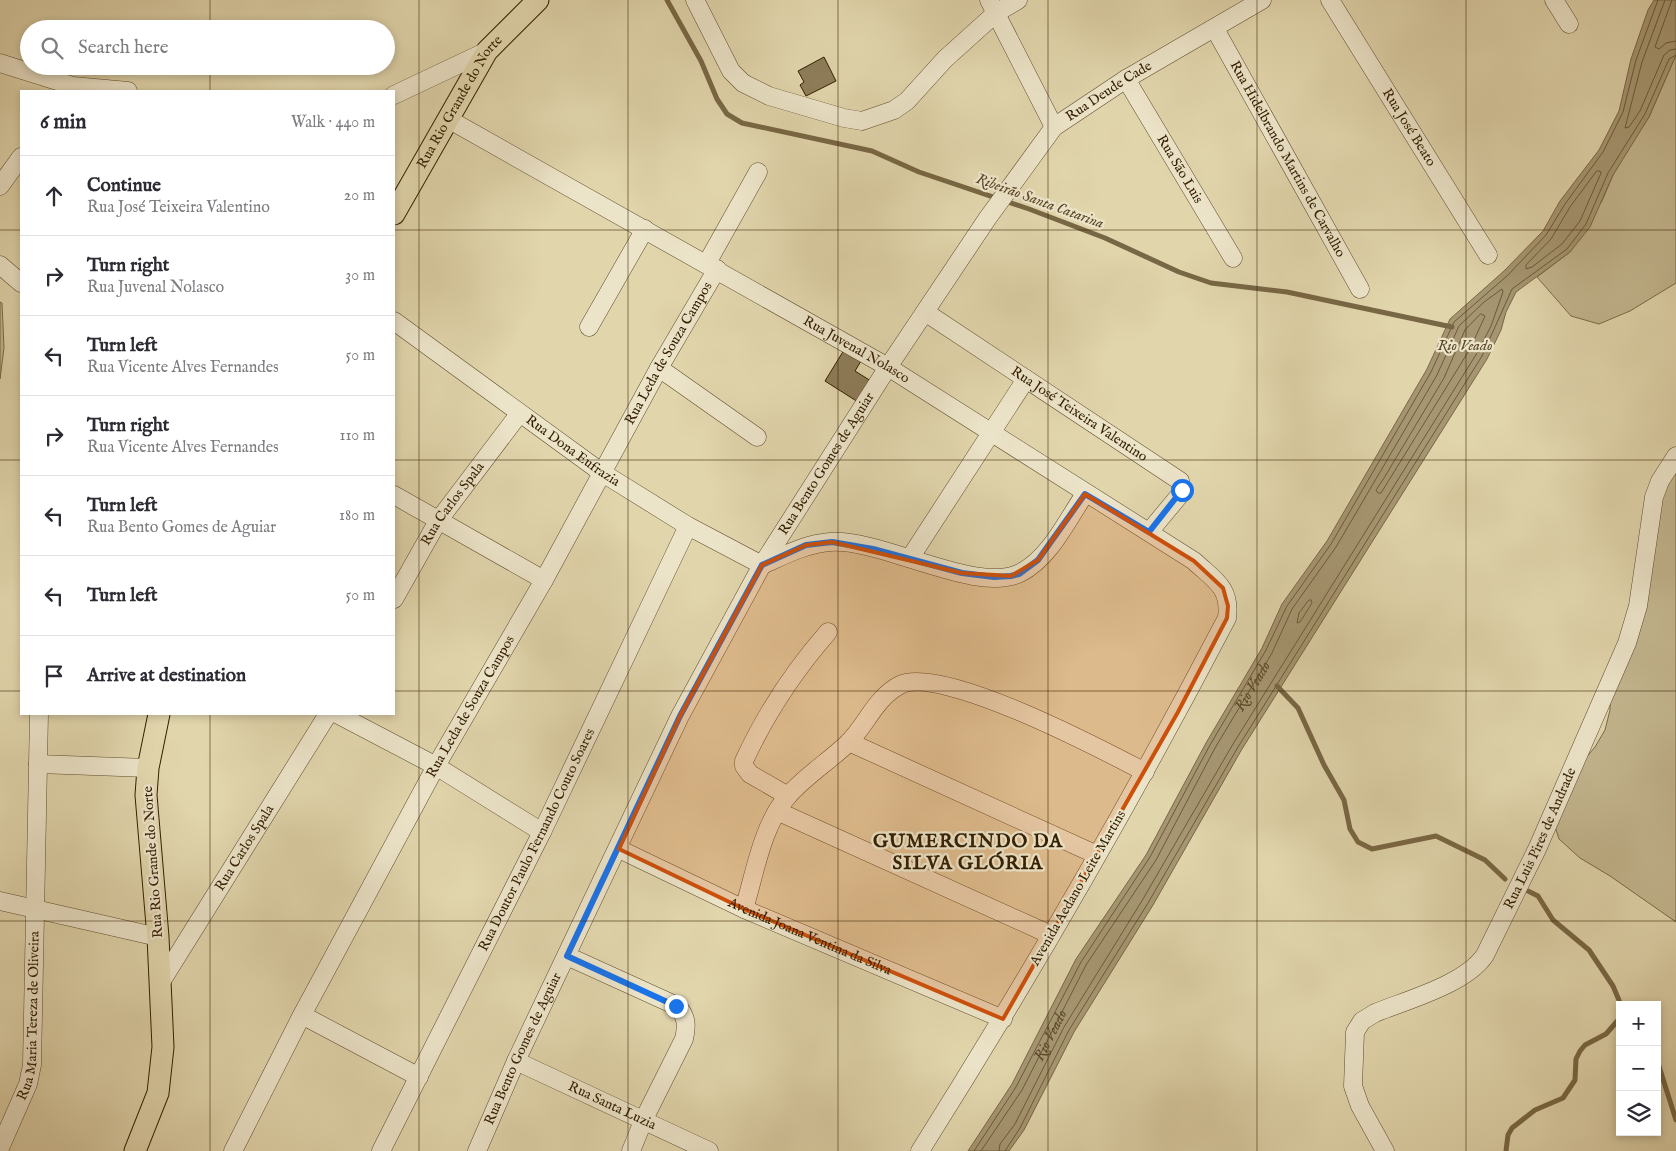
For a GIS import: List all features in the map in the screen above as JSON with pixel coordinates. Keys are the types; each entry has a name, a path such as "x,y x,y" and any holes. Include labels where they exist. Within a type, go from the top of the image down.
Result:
{"main road":[{"name":"Rua Rio Grande do Norte","path":"395,212 487,51 538,0"},
{"name":"Rua Rio Grande do Norte","path":"135,1151 158,1093 164,1047 158,937 146,795 148,768 159,715"}],"street":[{"path":"695,0 731,71 743,83 769,96 844,118 862,121 894,110 907,101 992,7 1018,0"},
{"name":"Rua Deude Cade","path":"987,219 1054,127 1126,79 1262,0"},
{"name":"Rua José Beato","path":"1330,0 1488,255"},
{"path":"1554,0 1569,24"},
{"path":"992,7 1054,127"},
{"name":"Rua Hidelbrando Martins de Carvalho","path":"1215,29 1360,289"},
{"path":"395,96 487,51"},
{"path":"0,63 20,70"},
{"path":"33,75 74,90"},
{"name":"Rua São Luis","path":"1126,79 1234,258"},
{"name":"Rua Juvenal Nolasco","path":"448,119 712,266 888,367 1085,494 1149,532 1194,561 1223,588 1227,596 1227,618"},
{"path":"5,180 20,158"},
{"name":"Rua Leda de Souza Campos","path":"233,1151 302,1015 436,766 544,580 601,472 660,368 758,172"},
{"name":"Rua Bento Gomes de Aguiar","path":"477,1151 516,1062 680,716 762,565 888,367 987,219"},
{"path":"589,327 645,229"},
{"path":"0,265 20,282"},
{"name":"Rua José Teixeira Valentino","path":"925,312 1180,481 1182,490 1180,496 1149,532"},
{"name":"Rua Dona Eufrazia","path":"395,322 601,472 688,526 762,565"},
{"path":"660,368 757,437"},
{"path":"910,558 1026,379"},
{"name":"Rua Carlos Spala","path":"395,597 438,521 519,414"},
{"name":"Rua Luis Pires de Andrade","path":"1385,1151 1356,1096 1353,1086 1355,1032 1362,1021 1375,1013 1464,975 1480,963 1485,955 1546,830 1627,643 1638,606 1654,497 1660,481 1676,456"},
{"path":"762,565 806,545 832,542 910,558 972,574 994,577 1019,574 1038,560 1047,550 1085,494"},
{"path":"395,496 544,580"},
{"name":"Rua Doutor Paulo Fernando Couto Soares","path":"381,1151 542,832 688,526"},
{"name":"Avenida Aedano Leite Martins","path":"920,1151 1003,1019 1145,772 1227,618"},
{"path":"788,796 750,774 744,766 744,760 784,689 802,663 828,632"},
{"path":"744,909 764,842 777,811 788,796 849,742 887,694 900,685 916,680 946,684 1065,731 1145,772"},
{"name":"Rua Maria Tereza de Oliveira","path":"0,1148 28,1084 32,1065 33,909 39,715"},
{"name":"Rua Carlos Spala","path":"160,982 327,715"},
{"path":"339,715 436,766 542,832"},
{"path":"849,742 1097,855"},
{"path":"38,764 148,768"},
{"path":"777,811 1051,935"},
{"name":"Avenida Joana Ventina da Silva","path":"618,849 744,909 1003,1019"},
{"path":"0,901 158,937"},
{"path":"567,956 676,1006 682,1012 687,1028 684,1039 644,1119 631,1151"},
{"path":"302,1015 419,1077"},
{"name":"Rua Santa Luzia","path":"516,1062 644,1119 709,1151"}],"highlighted area":[{"path":"1085,494 1194,561 1223,588 1228,606 1227,618 1178,712 1003,1019 744,909 619,849 680,716 762,565 806,545 832,542 962,573 1011,576 1038,560"}],"shaded area":[{"path":"1676,55 1676,283 1630,311 1599,324 1571,316 1537,277 1570,252 1602,201 1613,175 1649,117"},
{"path":"0,302 2,303 4,348 0,379"},
{"path":"1676,458 1676,922 1610,876 1580,858 1559,839 1553,820 1567,780 1595,747 1605,730 1610,710 1611,682 1636,596 1643,517"}],"water":[{"name":"Rio Veado","path":"1654,0 1676,0 1676,55 1649,117 1613,175 1590,227 1570,252 1516,292 1487,359 1242,749 1153,905 1074,1032 1024,1130 1009,1151 968,1151 1012,1084 1076,959 1146,855 1206,743 1262,648 1282,604 1327,541 1427,369 1450,319 1504,271 1543,231 1560,201 1599,150 1619,111 1631,59 1648,10"}],"building":[{"path":"824,57 836,81 806,96 800,85 804,82 798,71"},
{"path":"844,350 861,361 855,371 871,381 858,402 825,381"}],"waterway":[{"name":"Ribeirão Santa Catarina","path":"667,0 701,61 717,99 727,114 742,123 872,151 919,172 1029,209 1105,238 1179,272 1211,283 1287,292 1452,327"},
{"path":"1277,686 1298,708 1324,765 1344,800 1350,829 1358,842 1372,849 1436,836 1485,860 1505,879"},
{"path":"1522,888 1538,896 1553,920 1589,950 1613,986 1619,1001"},
{"path":"1506,1151 1508,1135 1512,1128 1535,1110 1563,1098 1575,1080 1576,1059 1580,1051 1585,1045 1606,1034 1616,1023"},
{"path":"1661,1073 1676,1120"}],"district":[{"name":"GUMERCINDO DA SILVA GLÓRIA","path":"968,853"}],"route":[{"path":"676,1006 567,956 680,716 762,565 806,545 832,542 873,549 962,573 994,577 1011,576 1019,574 1038,560 1047,550 1085,494 1149,532 1180,496 1182,490"}]}
